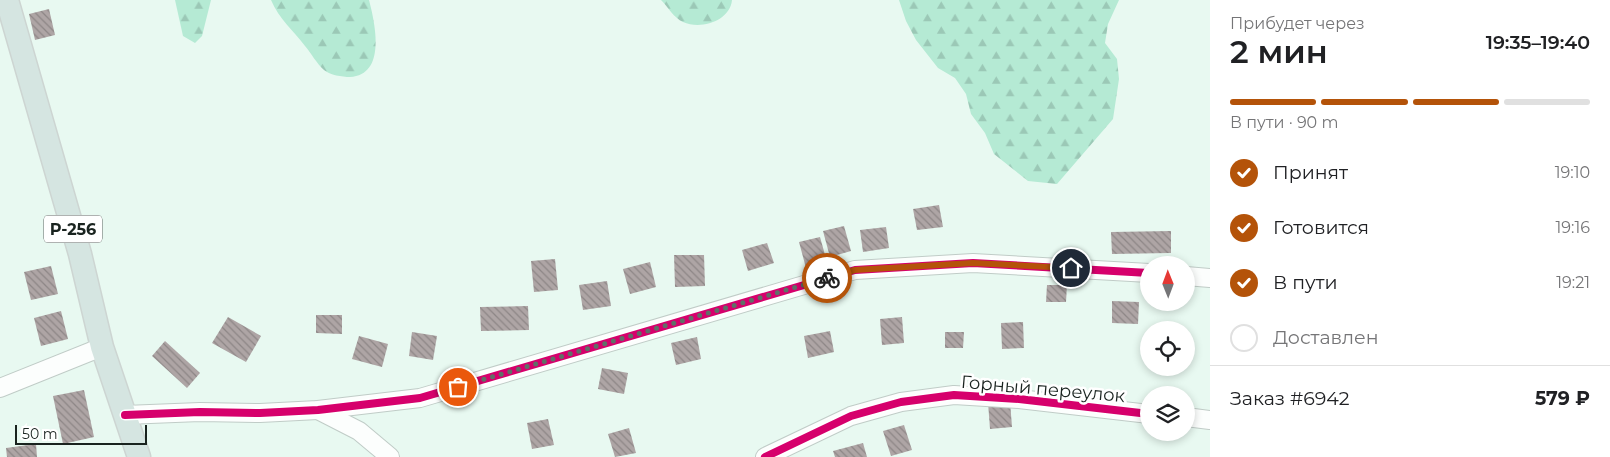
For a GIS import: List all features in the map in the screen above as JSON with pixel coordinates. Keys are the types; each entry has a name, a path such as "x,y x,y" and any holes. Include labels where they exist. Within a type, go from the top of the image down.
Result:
{"main road":[{"name":"Р-256","path":"6,0 80,254 102,347 139,457"}],"street":[{"path":"125,415 318,410 420,398 855,270 973,263 1140,272"},
{"path":"1195,277 1210,278"},
{"path":"0,388 102,347"},
{"name":"Горный переулок","path":"765,457 851,416 901,402 954,395 1019,398 1140,413"},
{"path":"318,410 360,431 390,457"},
{"path":"1195,419 1210,420"}],"green space":[{"path":"175,0 211,0 202,36 195,43 183,36"},
{"path":"271,0 369,0 374,21 376,46 374,58 369,67 362,74 350,77 343,77 324,70 282,19"},
{"path":"661,0 732,0 726,13 720,18 714,22 698,25 680,20"},
{"path":"899,0 1119,0 1108,24 1105,43 1117,59 1119,79 1113,119 1057,184 1028,181 994,154 985,133 971,114 966,94 955,78 938,68 916,40 906,21"}],"building":[{"path":"49,9 55,35 35,40 29,14"},
{"path":"939,205 943,227 917,230 913,209"},
{"path":"844,226 851,251 830,257 823,231"},
{"path":"886,227 889,248 863,252 860,230"},
{"path":"1171,231 1171,253 1112,254 1111,232"},
{"path":"820,237 827,262 806,268 799,242"},
{"path":"767,243 774,263 748,271 742,250"},
{"path":"674,255 704,255 705,286 675,287"},
{"path":"555,259 558,290 534,292 531,261"},
{"path":"650,262 656,287 630,294 623,269"},
{"path":"51,266 58,294 31,300 24,272"},
{"path":"607,281 611,306 583,310 579,285"},
{"path":"1047,285 1067,285 1066,302 1046,302"},
{"path":"1112,301 1139,302 1138,324 1112,323"},
{"path":"528,306 529,330 481,331 480,307"},
{"path":"61,311 68,339 41,346 34,318"},
{"path":"316,315 342,315 342,334 316,333"},
{"path":"228,317 261,336 246,362 212,343"},
{"path":"902,317 904,343 882,345 880,319"},
{"path":"1023,322 1024,348 1002,349 1001,323"},
{"path":"830,331 834,352 808,358 804,336"},
{"path":"412,332 437,336 433,360 409,356"},
{"path":"945,332 964,332 963,348 945,348"},
{"path":"359,336 388,344 382,367 352,359"},
{"path":"697,337 701,359 676,365 671,343"},
{"path":"165,341 200,373 187,388 152,356"},
{"path":"602,368 628,373 624,394 598,389"},
{"path":"84,390 94,437 63,444 53,396"},
{"path":"1010,401 1012,427 990,429 988,402"},
{"path":"548,419 554,445 532,449 527,423"},
{"path":"904,425 912,450 891,456 883,431"},
{"path":"629,428 636,453 615,457 608,434"},
{"path":"863,443 867,457 835,457 833,451"},
{"path":"36,444 37,457 7,457 6,448"}],"cycle path":[{"path":"125,415 318,410 420,398 855,270 973,263 1140,272"},
{"path":"765,457 851,416 901,402 954,395 1019,399 1140,413"}],"way so far":[{"path":"458,387 572,355 711,311 827,278"}],"route":[{"path":"827,278 855,270 973,263 1071,268"}]}
